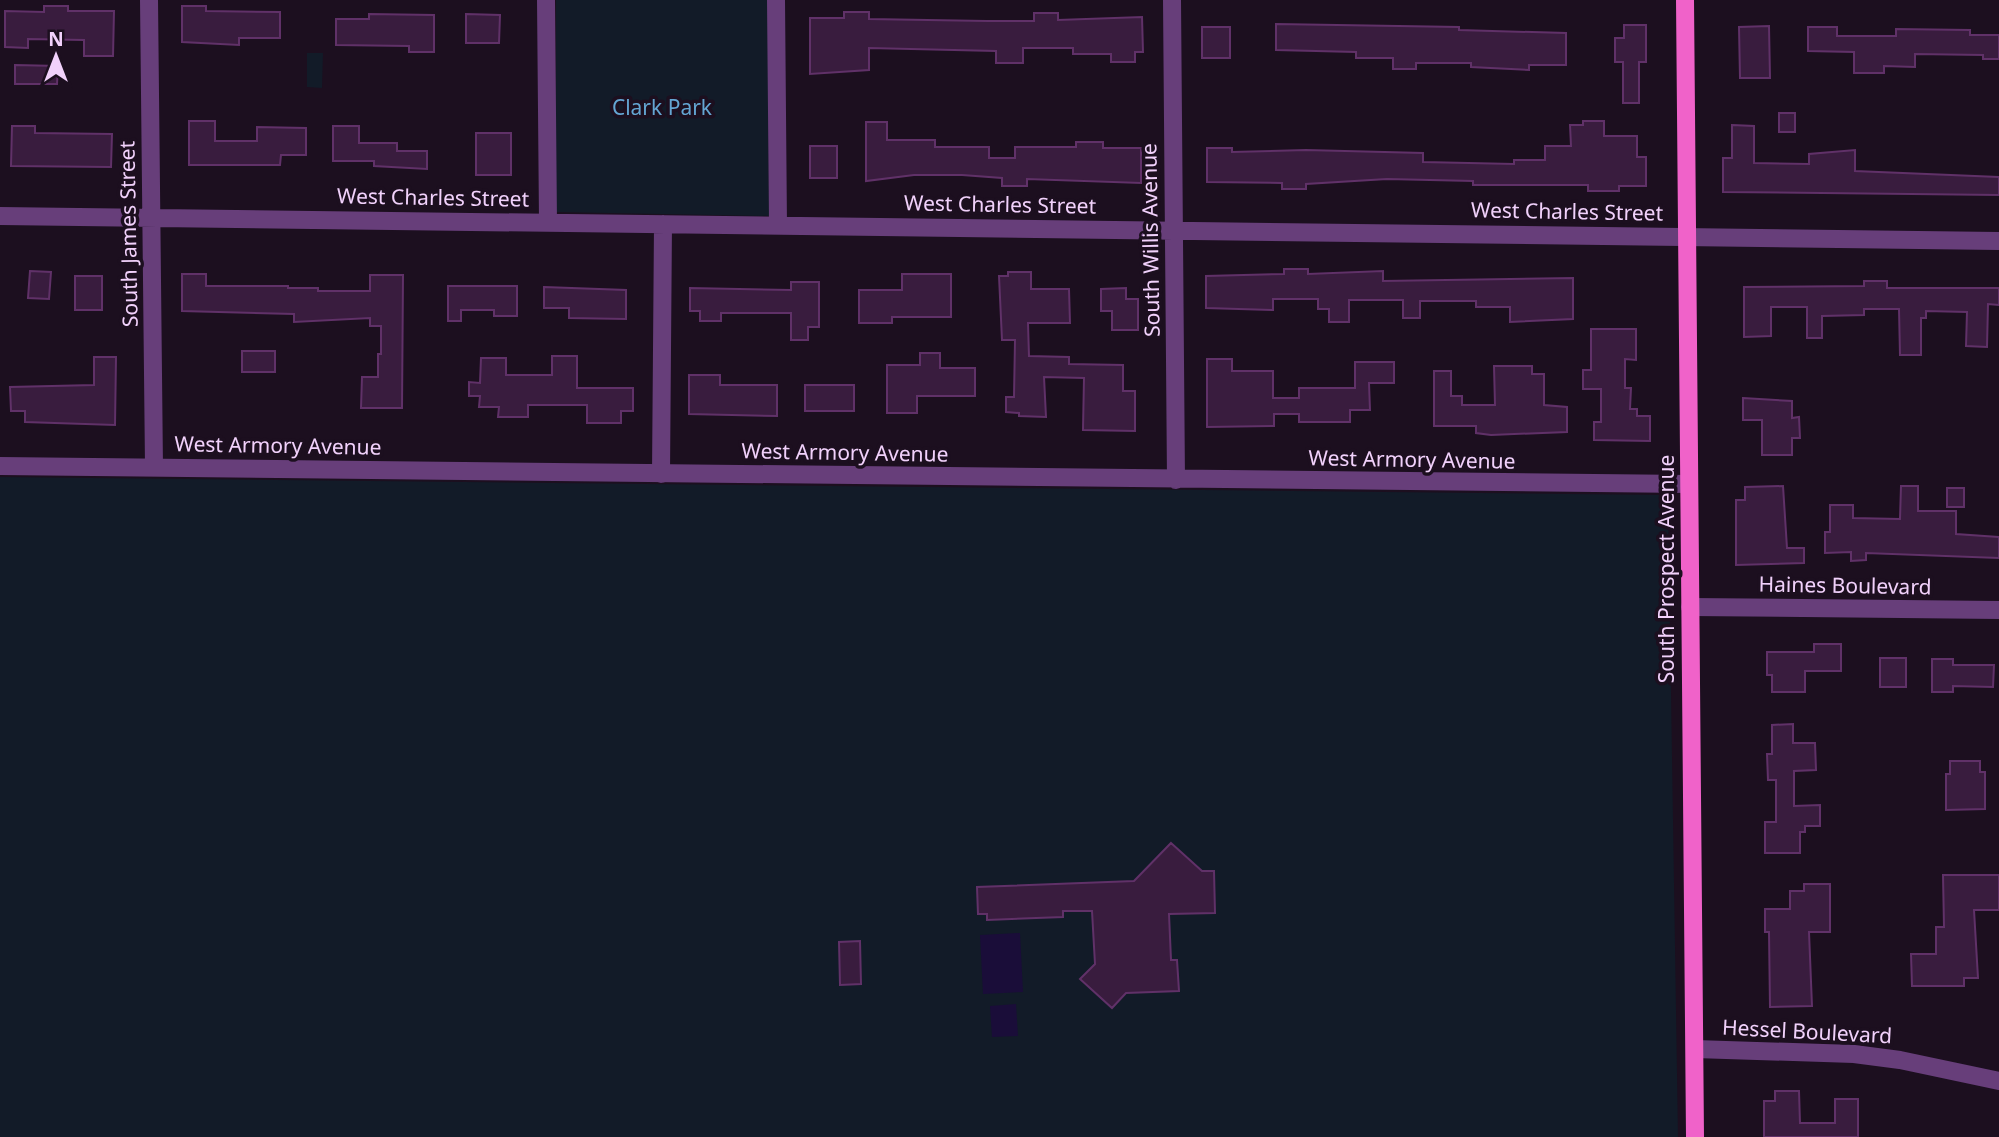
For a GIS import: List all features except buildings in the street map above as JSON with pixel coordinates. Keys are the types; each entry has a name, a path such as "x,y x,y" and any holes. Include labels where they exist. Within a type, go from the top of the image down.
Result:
{"main road":[{"name":"South Prospect Avenue","path":"1685,0 1696,1137"}],"street":[{"name":"South James Street","path":"149,0 154,467"},
{"path":"546,0 548,222"},
{"path":"776,0 778,225"},
{"name":"South Willis Avenue","path":"1172,0 1176,480"},
{"name":"West Charles Street","path":"0,216 1999,241"},
{"path":"661,474 663,224"},
{"name":"West Armory Avenue","path":"0,466 1689,484"},
{"name":"Haines Boulevard","path":"1690,607 1999,610"},
{"name":"Hessel Boulevard","path":"1695,1049 1854,1054 1900,1060 1999,1081"}],"green space":[{"name":"Clark Park","path":"556,0 768,0 769,216 556,212"},
{"path":"307,53 323,53 322,88 307,87"},
{"path":"0,477 1661,495 1668,502 1678,1137 0,1137"}],"shaded area":[{"path":"1020,933 1023,992 983,994 980,935"},
{"path":"1016,1004 1018,1036 992,1037 990,1006"}]}
